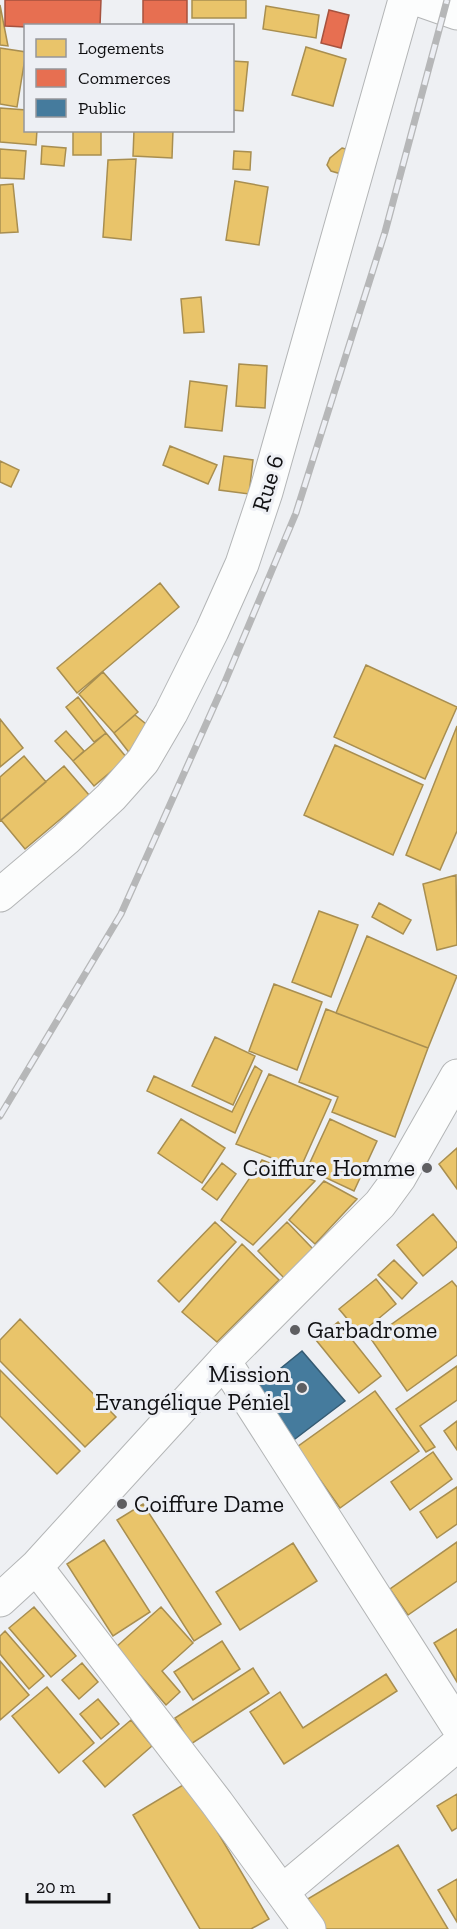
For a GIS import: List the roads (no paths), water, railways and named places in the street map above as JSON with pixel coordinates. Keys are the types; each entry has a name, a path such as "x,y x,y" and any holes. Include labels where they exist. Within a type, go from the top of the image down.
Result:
{"street":[{"name":"Rue 6","path":"0,895 111,797 143,761 171,713 212,631 242,564 266,492 405,0"},
{"path":"420,0 457,13"},
{"path":"0,1600 36,1567 224,1360 380,1204 399,1178 457,1076"},
{"path":"224,1360 457,1725"},
{"path":"36,1567 283,1891 309,1929"},
{"path":"283,1891 457,1745"}],"railway":[{"path":"0,1116 121,914 224,684 296,513 385,232 447,0"}],"place":[{"name":"Coiffure Homme","path":"427,1168"},
{"name":"Garbadrome","path":"295,1330"},
{"name":"Mission Evangélique Péniel","path":"302,1388"},
{"name":"Coiffure Dame","path":"122,1504"}]}
